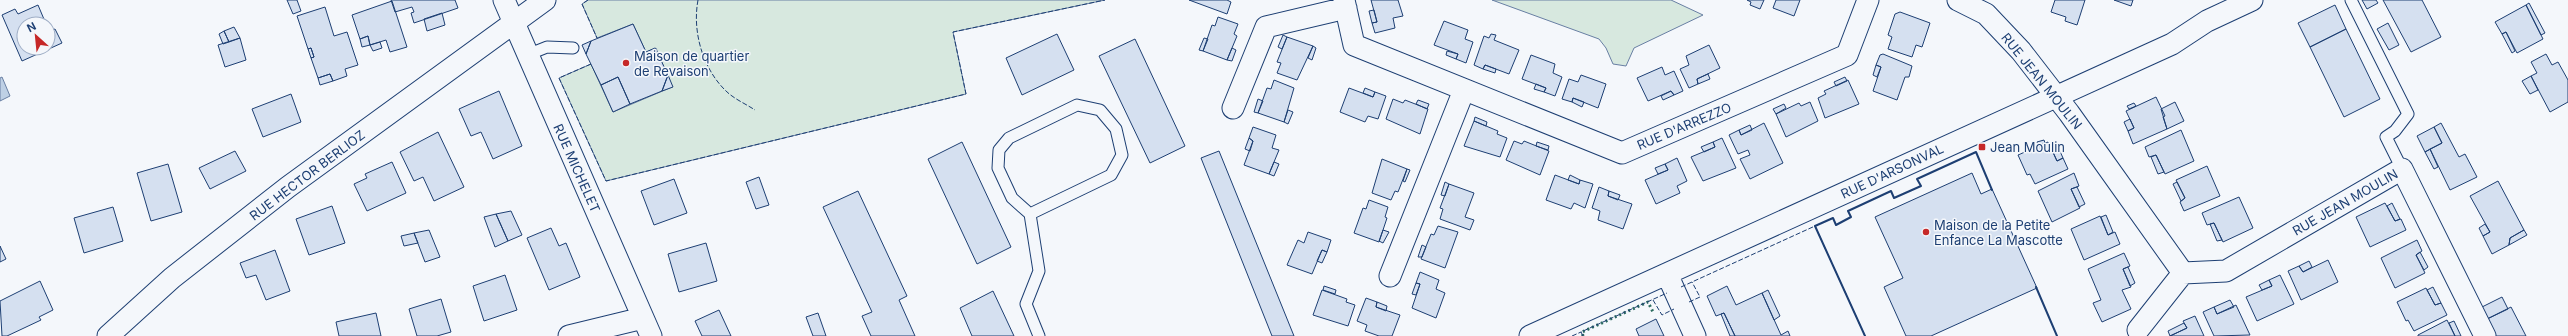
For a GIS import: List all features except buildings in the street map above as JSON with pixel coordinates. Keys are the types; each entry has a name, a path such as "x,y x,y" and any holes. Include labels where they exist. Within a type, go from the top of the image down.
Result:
{"street":[{"name":"RUE MICHELET","path":"504,0 647,327"},
{"name":"RUE HECTOR BERLIOZ","path":"108,336 172,278 288,187 544,0"},
{"name":"RUE D'ARREZZO","path":"1233,108 1266,27 1345,4 1354,45 1622,153 1847,55 1868,0"},
{"name":"RUE JEAN MOULIN","path":"1958,0 1986,14 2021,51 2057,97 2183,273 2226,271 2402,169 2485,336"},
{"name":"RUE D'ARSONVAL","path":"1530,336 2172,44 2207,21 2252,0"},
{"path":"1390,276 1464,90"},
{"path":"2138,330 2183,273"},
{"path":"1667,274 1695,336"},
{"path":"569,336 647,327"}],"lane":[{"path":"2351,0 2408,114 2395,131 2386,137 2402,169"},
{"path":"527,54 547,47 573,48"},
{"path":"1030,214 1111,175 1122,155 1116,129 1100,110 1077,105 1009,138 999,150 998,168 1012,198 1030,214 1039,271 1026,304 1039,336"}],"shaded area":[{"path":"588,0 1105,0 953,32 966,94 606,181 559,78 591,64 613,112 672,87 656,48 646,52 633,24 597,38 582,4"},
{"path":"1492,0 1671,0 1703,15 1634,48 1626,66 1613,64 1606,48 1599,39"}],"water":[{"path":"2,77 10,96 0,101 0,78"}],"hedge":[{"path":"1583,336 1582,332 1648,302 1654,314"}],"fence":[{"path":"588,0 582,4 597,38"},
{"path":"698,0 698,37 705,61 718,82 729,94 755,110"},
{"path":"591,64 559,78 606,181 966,94 953,32 1105,0"},
{"path":"1681,287 1815,226 1865,336"},
{"path":"1689,302 1700,297 1692,282"},
{"path":"1583,336 1581,332 1667,293"},
{"path":"1653,300 1662,315 1674,309"},
{"path":"1572,336 1581,332"}],"wall":[{"path":"1865,336 1815,226 1833,218 1836,225 1851,217 1848,211 1891,191 1894,198 1921,186 1917,179 1976,152 1992,190"},
{"path":"2036,287 2057,336"}],"place":[{"name":"Maison de quartier de Revaison","path":"626,63"},
{"name":"Jean Moulin","path":"1982,147"},
{"name":"Maison de la Petite Enfance La Mascotte","path":"1926,232"}]}
